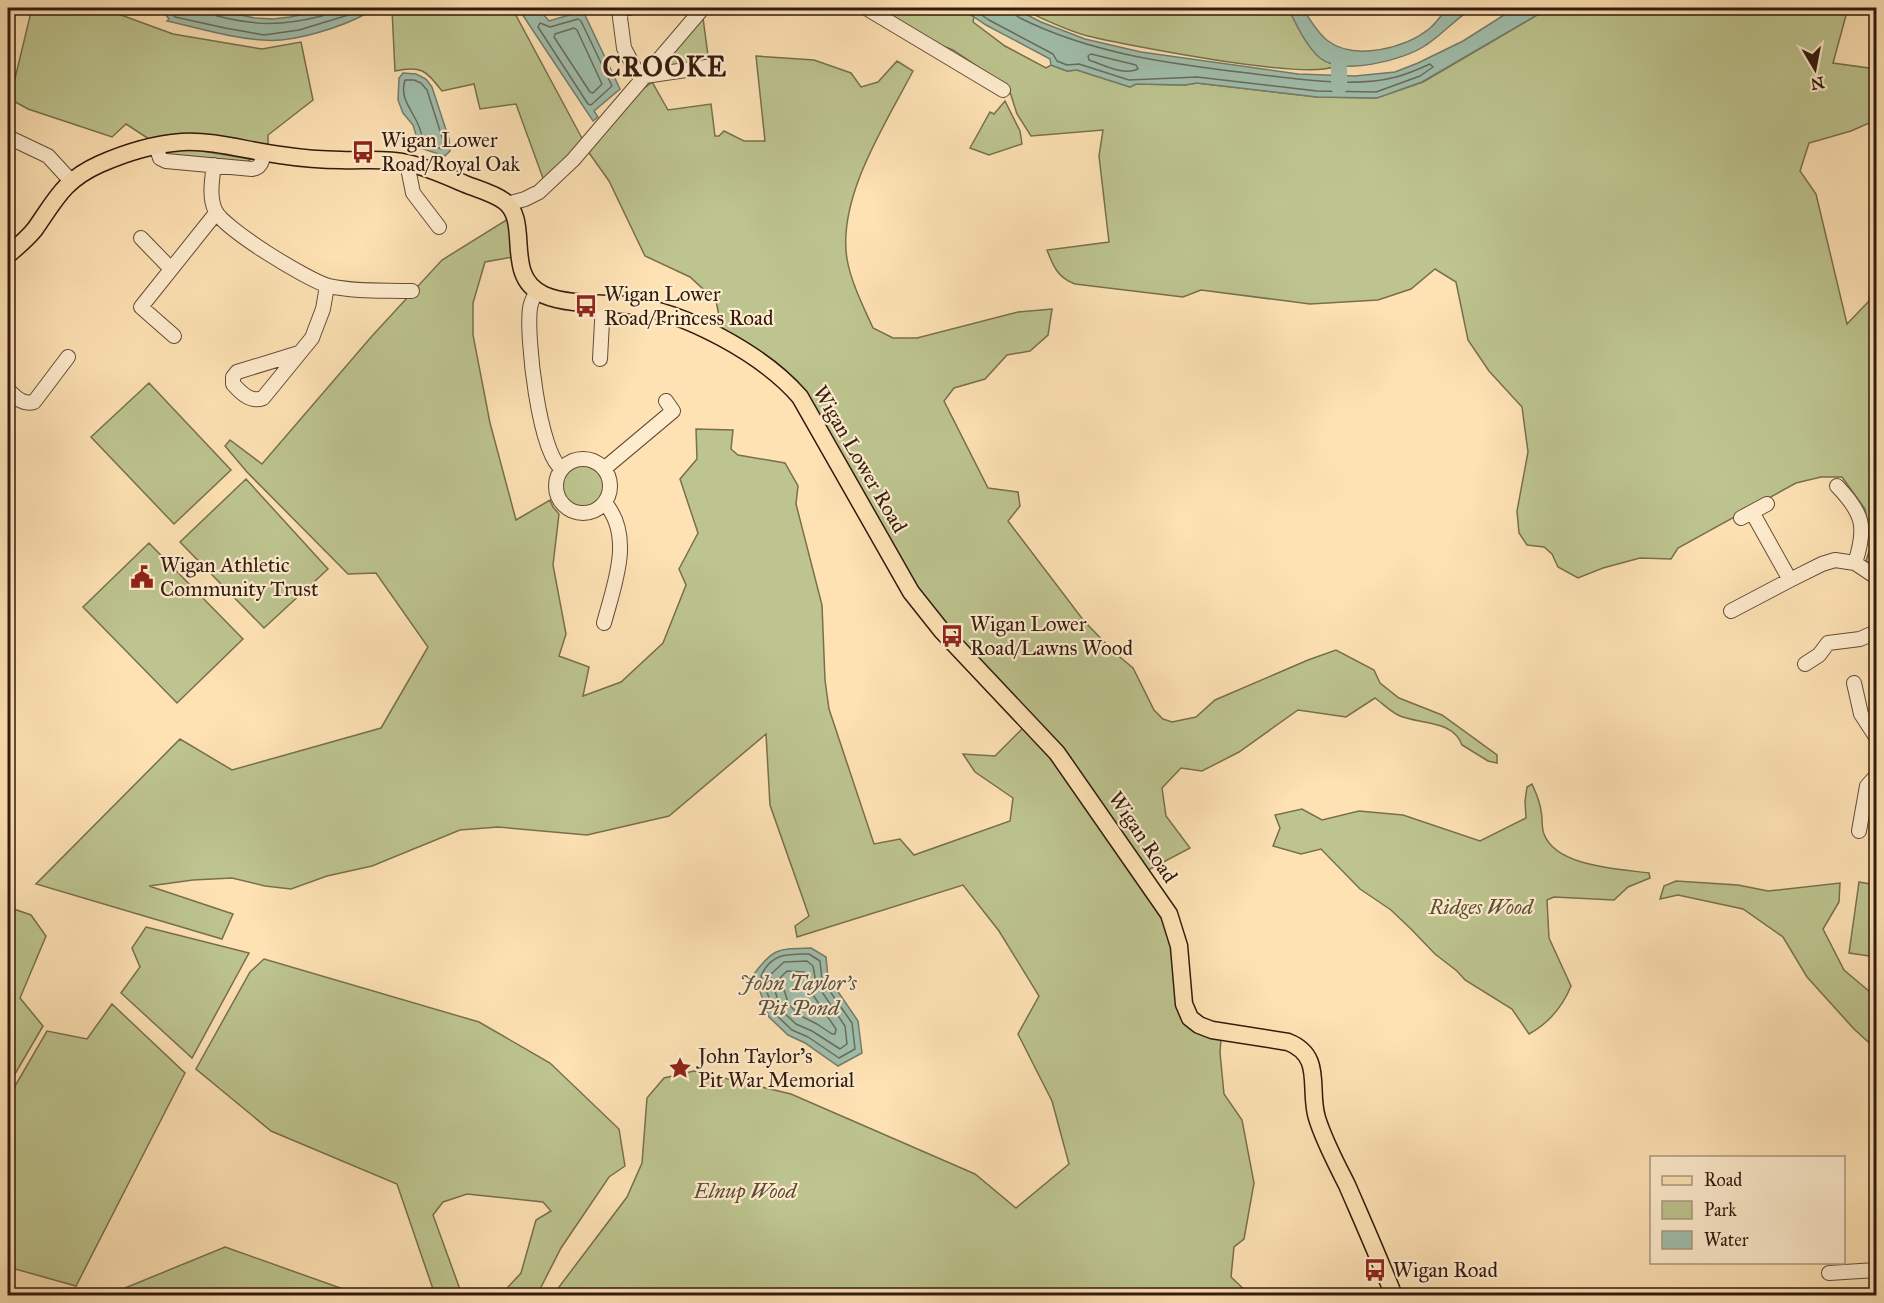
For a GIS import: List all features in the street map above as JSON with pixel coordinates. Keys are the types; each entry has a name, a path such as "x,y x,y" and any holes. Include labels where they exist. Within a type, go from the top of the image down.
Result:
{"main road":[{"path":"8,255 28,237 56,197 71,181 99,164 134,152 156,146 190,142 326,159 407,163 486,192 507,204 514,218 521,267 526,280 537,291"},
{"name":"Wigan Lower Road","path":"537,291 559,300 643,307 683,318 737,347 786,381 800,397 911,592 942,631 1045,738"},
{"name":"Wigan Road","path":"1045,738 1069,768 1168,914 1178,938 1184,1004 1190,1018 1199,1025 1212,1030 1288,1042 1301,1049 1310,1061 1314,1077 1314,1105 1319,1123 1394,1296"}],"street":[{"path":"629,8 619,10 624,48 643,78"},
{"path":"507,204 539,192 573,160 703,8"},
{"path":"866,8 1003,90"},
{"path":"643,78 713,66"},
{"path":"8,137 48,156 71,181"},
{"path":"156,146 163,160 256,168 262,163 264,153"},
{"path":"407,163 413,193 439,227"},
{"path":"214,165 212,201 216,213 255,245 282,263 327,285 357,290 412,291"},
{"path":"174,336 141,307 216,213"},
{"path":"141,238 171,269"},
{"path":"299,353 237,372 233,377 233,384 250,399 260,399 312,338 317,328 327,285"},
{"path":"537,291 530,307 534,385 549,451 556,466 561,469"},
{"path":"600,359 603,303"},
{"path":"8,390 20,401 34,402 65,364"},
{"path":"605,468 673,411 666,401"},
{"path":"583,458 591,459 605,468 611,482 611,489 605,503 592,512 584,513 567,508 557,494 556,485 561,469 583,458"},
{"path":"1837,486 1854,504 1860,519 1862,542 1856,563"},
{"path":"604,624 621,551 616,518 605,503"},
{"path":"1767,504 1747,515 1790,580"},
{"path":"1731,611 1790,580 1835,560 1856,563 1876,577"},
{"path":"1805,664 1819,655 1828,643 1847,647 1876,632"},
{"path":"1854,683 1861,714 1876,741"},
{"path":"1859,831 1867,786 1876,776"},
{"path":"1829,1273 1876,1270"}],"green space":[{"path":"32,8 102,8 173,34 262,49 301,42 313,100 268,135 268,149 152,141 126,124 112,137 28,109 10,99"},
{"path":"396,8 512,8 584,142 544,181 516,104 480,109 474,84 442,91 423,71 404,69 395,71 392,10"},
{"path":"894,8 960,8 974,17 973,22 1005,46 1046,68 1051,65 1067,71 1077,70 1130,87 1136,84 1185,85 1197,83 1317,97 1376,98 1423,82 1549,8 1848,8 1833,63 1876,69 1876,120 1851,131 1809,143 1800,171 1816,194 1847,324 1869,301 1876,220 1876,568 1866,561 1871,545 1865,509 1842,477 1821,477 1796,483 1678,548 1671,559 1640,558 1603,568 1578,578 1558,567 1552,554 1544,547 1527,545 1519,533 1517,511 1528,452 1522,407 1489,371 1468,340 1456,282 1435,269 1411,289 1378,300 1310,304 1201,290 1183,297 1075,284 1057,271 1047,250 1109,242 1099,156 1103,130 1031,136 1017,114 1009,89 953,50 935,43 889,17"},
{"path":"1020,8 1288,8 1318,56 1335,66 1318,69 1291,69 1216,60 1139,47 1079,33 1053,24"},
{"path":"703,18 709,63 655,72"},
{"name":"Elnup Wood","path":"756,56 814,60 851,73 861,87 878,82 897,61 913,71 866,161 849,211 846,235 847,259 854,285 873,328 893,338 917,338 1018,312 1052,309 1048,335 1030,351 1007,355 985,379 954,388 944,401 988,488 1018,492 1020,506 1008,521 1084,621 1133,668 1154,710 1163,719 1172,722 1196,717 1215,700 1336,650 1374,670 1380,683 1399,698 1442,715 1497,755 1497,763 1488,761 1462,745 1451,731 1398,715 1375,698 1346,717 1298,710 1239,752 1202,771 1181,768 1162,788 1166,816 1190,848 1135,877 1176,940 1179,1005 1221,1038 1220,1053 1224,1094 1242,1120 1254,1183 1244,1239 1234,1247 1231,1277 1250,1295 553,1295 627,1197 642,1163 647,1098 664,1078 694,1071 791,1094 975,1174 1016,1208 1069,1164 1052,1101 1018,1034 1039,996 999,931 963,885 797,937 795,926 809,916 770,805 766,734 669,816 587,835 498,827 460,830 372,866 327,876 291,889 265,886 232,878 149,886 233,914 222,939 36,884 180,739 232,770 381,728 428,647 376,573 348,574 247,472 225,446 230,440 262,464 372,336 442,260 508,219 513,257 485,262 473,303 473,335 490,423 516,520 550,500 559,514 553,565 566,634 559,656 589,667 583,696 621,682 663,643 686,585 679,569 698,533 680,479 697,459 696,429 733,430 731,449 738,455 785,463 798,486 796,504 822,605 825,680 829,709 874,844 900,839 914,855 1010,821 1013,798 975,772 963,754 995,756 1031,720 927,609 795,385 723,335 716,301 690,277 645,256 609,181 587,150 638,93 652,82 668,110 711,104 715,136 719,136 724,131 744,141 765,141"},
{"path":"1005,101 1020,131 1022,144 989,155 970,148 990,112 994,114"},
{"path":"175,149 190,149 250,159 247,164 171,159 163,153"},
{"path":"149,383 231,470 174,524 91,437"},
{"path":"584,464 600,471 607,487 600,503 584,510 568,503 561,487 568,471"},
{"path":"246,479 328,569 264,628 180,542"},
{"path":"149,543 243,639 177,703 83,607"},
{"name":"Ridges Wood","path":"1532,784 1540,804 1544,834 1551,845 1561,853 1575,860 1606,868 1649,873 1650,878 1628,887 1614,900 1554,897 1547,900 1549,938 1571,986 1554,1014 1529,1034 1512,1009 1465,980 1391,910 1360,889 1321,849 1301,854 1273,846 1280,828 1275,815 1302,809 1322,820 1359,811 1403,815 1480,841 1526,818 1527,787"},
{"path":"1676,881 1738,885 1768,891 1840,883 1839,902 1823,929 1844,970 1876,997 1876,1049 1854,1029 1807,977 1783,937 1743,909 1678,895 1660,899 1664,886"},
{"path":"1859,882 1876,885 1876,957 1849,953"},
{"path":"8,907 31,915 46,936 20,998 43,1026 8,1086"},
{"path":"146,927 249,953 192,1058 121,993 140,967 132,948"},
{"path":"264,959 479,1022 550,1063 619,1129 625,1166 609,1177 561,1248 537,1295 506,1295 508,1287 521,1273 536,1220 551,1211 543,1202 467,1194 443,1202 433,1215 462,1295 435,1295 397,1184 271,1131 196,1069 250,972"},
{"path":"112,1004 185,1073 76,1286 8,1267 8,1196 11,1188 8,1166 8,1098 47,1031 87,1039"},
{"path":"225,1247 360,1295 108,1295"}],"water":[{"path":"141,8 205,8 255,18 273,19 333,8 371,8 369,12 358,18 332,28 289,39 263,40 167,21 169,19 166,15"},
{"path":"518,8 559,8 547,13 539,9 549,21 583,11 620,89 594,111 598,117 593,121"},
{"path":"961,8 1014,8 1041,22 1085,39 1141,52 1298,74 1355,76 1395,72 1418,63 1463,41 1515,8 1549,8 1422,82 1377,98 1317,97 1197,83 1185,85 1136,84 1130,87 1077,70 1067,71 1051,65 1050,59 986,25"},
{"path":"1288,8 1302,8 1317,30 1328,41 1339,47 1365,51 1380,50 1419,36 1432,27 1447,8 1473,8 1416,51 1373,64 1343,66 1330,63 1315,53"},
{"path":"403,73 416,74 426,79 432,87 449,139 450,151 445,156 420,148 413,125 403,113 398,100 399,78"},
{"name":"John Taylor's Pit Pond","path":"811,948 826,957 828,977 858,1021 862,1053 838,1066 805,1043 788,1035 769,1017 754,974 772,954 778,951"}],"waterway":[{"path":"1339,56 1339,87"}],"place":[{"name":"Wigan Lower Road/Royal Oak","path":"363,152"},
{"name":"Wigan Lower Road/Princess Road","path":"586,306"},
{"name":"Wigan Athletic Community Trust","path":"142,577"},
{"name":"Wigan Lower Road/Lawns Wood","path":"952,636"},
{"name":"John Taylor's Pit War Memorial","path":"680,1068"},
{"name":"Wigan Road","path":"1375,1270"}],"district":[{"name":"CROOKE","path":"665,66"}]}
